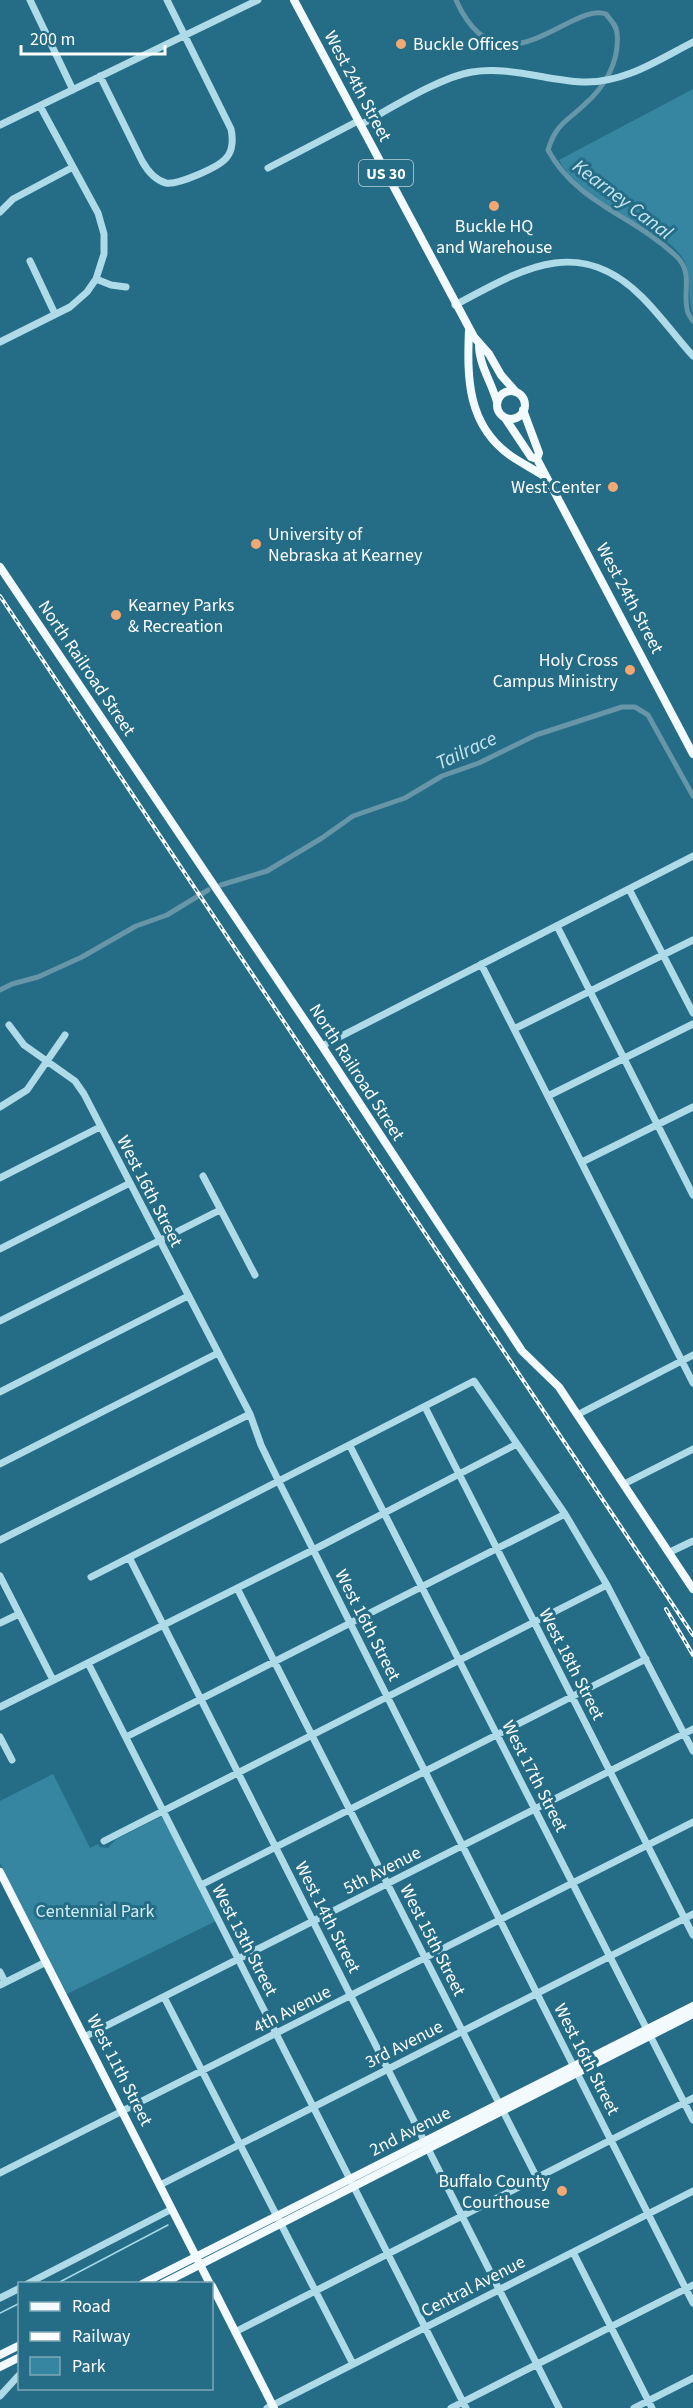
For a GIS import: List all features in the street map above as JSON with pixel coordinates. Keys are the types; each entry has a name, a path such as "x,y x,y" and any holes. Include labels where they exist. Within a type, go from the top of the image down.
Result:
{"main road":[{"name":"West 24th Street","path":"294,0 469,329 479,345 489,354 501,375 516,392"},
{"path":"469,329 468,384 480,420 495,442 503,449 547,478"},
{"name":"West 24th Street","path":"479,345 479,358 492,385 497,402"},
{"path":"497,402 504,393 516,392"},
{"name":"US 30","path":"516,392 524,400 523,410"},
{"name":"US 30","path":"497,402 498,411 505,418"},
{"name":"West 24th Street","path":"523,410 540,453 537,459"},
{"path":"505,418 517,418 523,410"},
{"name":"West 24th Street","path":"505,418 531,457 537,459 693,754"},
{"name":"North Railroad Street","path":"0,567 322,1046 522,1350 555,1382 693,1588"},
{"name":"West 11th Street","path":"0,1872 209,2282"},
{"name":"2nd Avenue","path":"144,2282 198,2260 352,2183 649,2032 693,2006"},
{"name":"2nd Avenue","path":"649,2032 693,2014"},
{"name":"2nd Avenue","path":"164,2282 198,2260"},
{"name":"West 11th Street","path":"213,2290 271,2407"},
{"path":"0,2355 18,2346"},
{"path":"0,2367 18,2358"}],"street":[{"path":"30,0 73,90"},
{"path":"100,76 147,170 158,179 174,183 208,170 228,156 233,138 224,113 167,0"},
{"path":"0,125 258,0"},
{"path":"268,168 448,79 473,71 502,71 581,82 595,81 636,72 693,42"},
{"path":"0,342 70,307 87,292 96,279 104,254 104,234 98,213 40,106"},
{"path":"0,212 13,200 73,167"},
{"path":"30,261 55,314"},
{"path":"456,305 529,268 563,262 592,266 626,282 643,298 693,356"},
{"path":"96,279 111,285 126,287"},
{"path":"322,1046 692,857"},
{"path":"629,889 693,1013"},
{"path":"558,926 693,1195"},
{"path":"514,1029 693,940"},
{"path":"481,964 693,1383"},
{"path":"548,1096 693,1024"},
{"name":"West 16th Street","path":"9,1025 24,1045 75,1081 100,1126 250,1414 261,1445 279,1482 648,2214 689,2287 693,2303"},
{"path":"0,1107 27,1090 65,1035"},
{"path":"582,1162 693,1107"},
{"path":"0,1178 100,1126"},
{"path":"202,1176 255,1275"},
{"path":"0,1249 130,1183"},
{"path":"0,1321 220,1210"},
{"path":"0,1392 188,1296"},
{"path":"0,1464 218,1353"},
{"path":"577,1415 693,1355"},
{"path":"91,1577 474,1381 565,1514 607,1585 693,1751"},
{"name":"West 18th Street","path":"425,1407 693,1935"},
{"path":"0,1540 250,1414"},
{"path":"0,1707 313,1550 517,1444"},
{"name":"West 17th Street","path":"350,1446 693,2120"},
{"path":"624,1484 693,1449"},
{"path":"126,1737 565,1514"},
{"path":"670,1552 693,1541"},
{"name":"West 14th Street","path":"130,1558 560,2408"},
{"path":"0,1576 52,1680"},
{"path":"104,1841 607,1585"},
{"name":"West 15th Street","path":"237,1588 537,2178"},
{"path":"0,1623 19,1614"},
{"path":"201,1885 646,1659"},
{"name":"West 13th Street","path":"88,1663 464,2405"},
{"name":"5th Avenue","path":"84,2037 693,1730"},
{"path":"0,1737 12,1760"},
{"name":"4th Avenue","path":"0,2173 693,1822"},
{"name":"3rd Avenue","path":"160,2185 693,1914"},
{"path":"0,1972 3,1983 46,1962"},
{"path":"164,1997 353,2364"},
{"path":"235,2332 693,2098"},
{"name":"Central Avenue","path":"271,2407 693,2191"},
{"path":"29,2282 172,2209"},
{"path":"573,2252 650,2404"},
{"path":"451,2408 464,2405 537,2364 689,2287"},
{"path":"0,2298 18,2289"},
{"path":"0,2396 18,2376"},
{"path":"634,2408 650,2404 693,2378"}],"green space":[{"path":"693,89 693,314 687,267 680,254 663,239 593,197 574,180 559,160"},
{"name":"Centennial Park","path":"53,1774 90,1848 98,1844 100,1847 108,1848 115,1840 162,1816 216,1921 67,1994 0,1863 0,1801"}],"waterway":[{"name":"Kearney Canal","path":"456,0 474,28 493,42 514,44 535,39 592,13 606,14 613,23 617,43 610,73 592,98 558,129 548,150 574,184 661,243 677,257 685,269 687,311 693,321"},
{"name":"Tailrace","path":"221,885 267,871 322,838 353,816 405,798 442,776 479,763 536,735 622,707 635,707 648,715 693,796"},
{"name":"Tailrace","path":"0,990 38,977 82,957 136,926 167,915 208,890"},
{"path":"60,2282 168,2225"},
{"path":"0,2313 18,2304"}],"railway":[{"path":"0,596 693,1635"},
{"path":"666,1609 693,1655"}],"place":[{"name":"Buckle Offices","path":"401,44"},
{"name":"Buckle HQ and Warehouse","path":"494,206"},
{"name":"West Center","path":"613,487"},
{"name":"University of Nebraska at Kearney","path":"256,544"},
{"name":"Kearney Parks & Recreation","path":"116,615"},
{"name":"Holy Cross Campus Ministry","path":"630,670"},
{"name":"Buffalo County Courthouse","path":"562,2191"}]}
